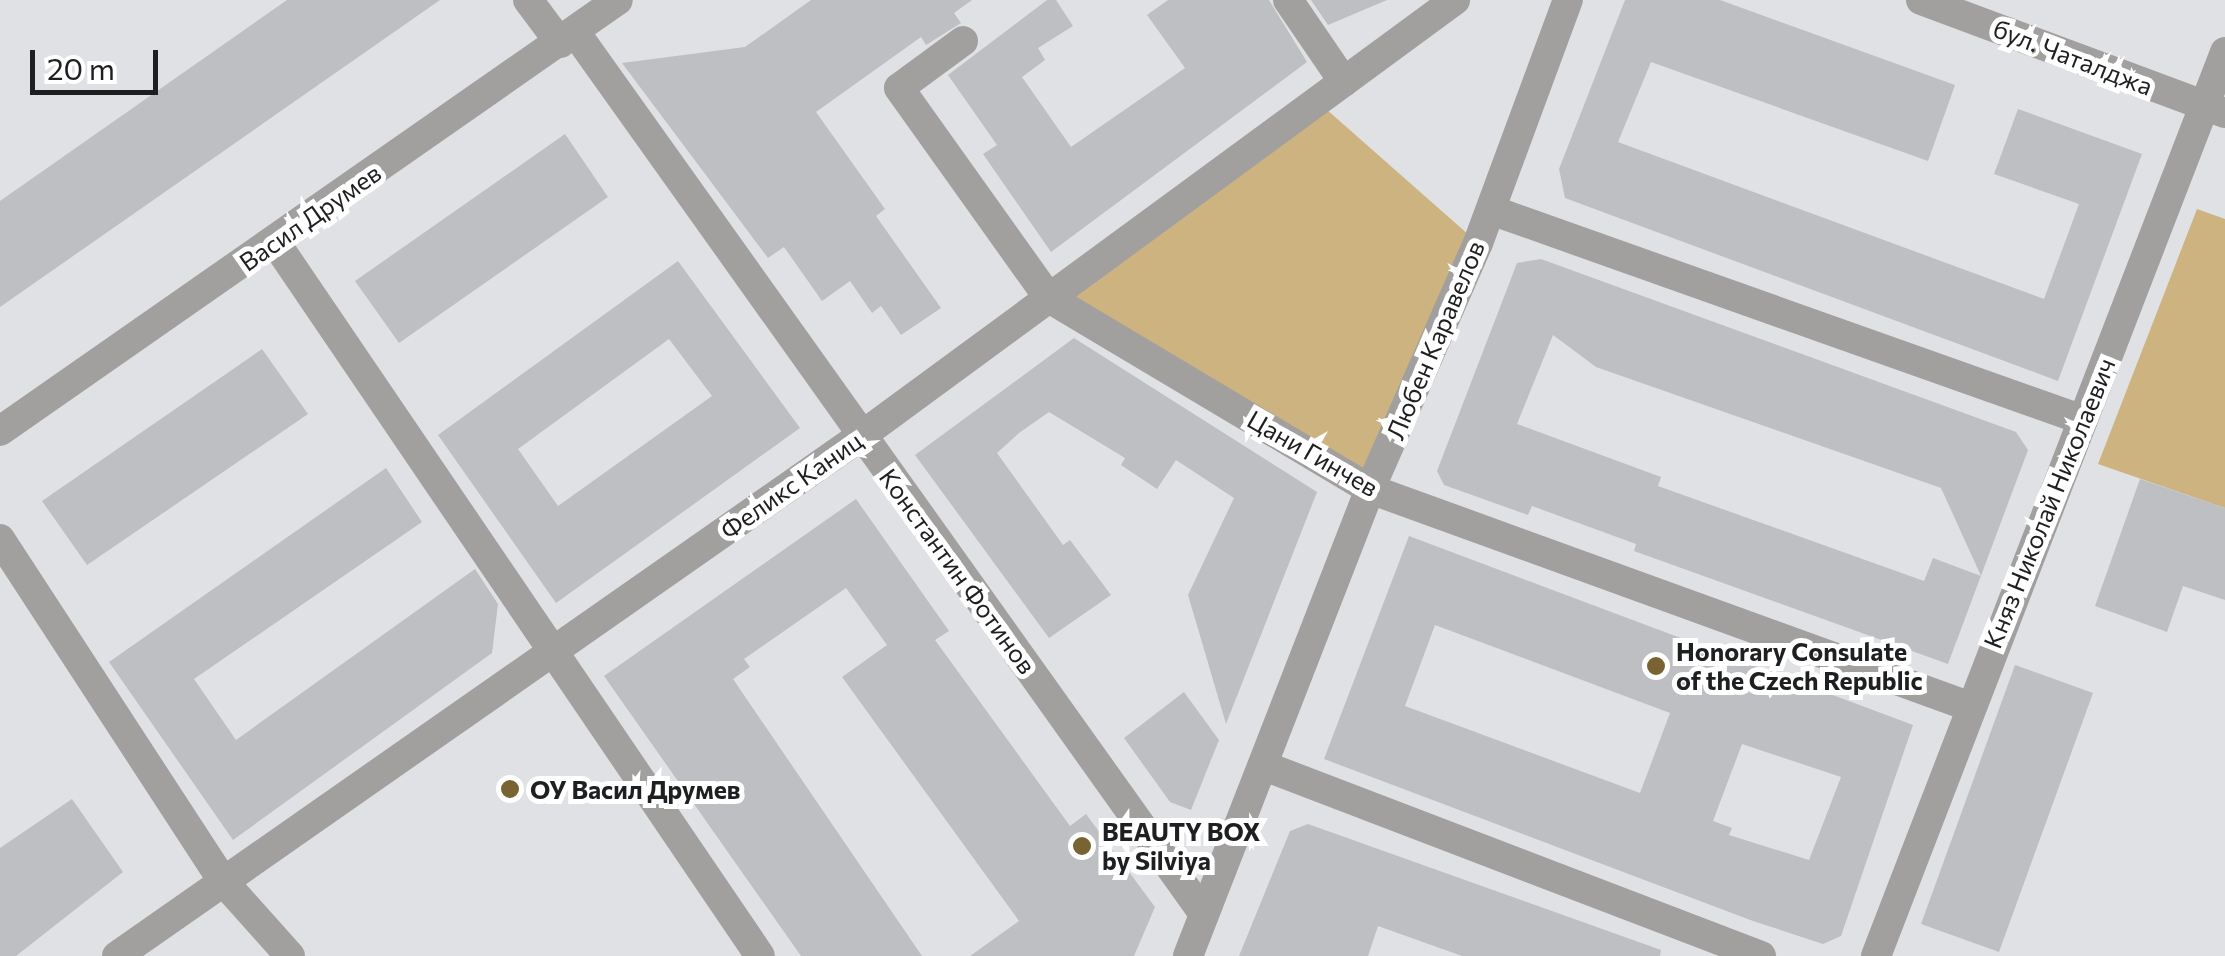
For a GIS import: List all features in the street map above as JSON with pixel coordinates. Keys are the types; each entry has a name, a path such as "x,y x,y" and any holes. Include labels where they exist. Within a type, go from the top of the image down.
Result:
{"street":[{"name":"Константин Фотинов","path":"528,0 567,37 861,436 1204,914"},
{"name":"Васил Друмев","path":"0,430 618,0"},
{"path":"1288,0 1344,82"},
{"name":"Феликс Каниц","path":"118,956 861,436 1455,0"},
{"name":"Любен Каравелов","path":"1188,956 1266,767 1370,489 1491,210 1568,0"},
{"name":"бул. Чаталджа","path":"1921,0 2214,110"},
{"name":"Цани Гинчев","path":"963,41 899,88 1049,298 1370,489 1968,706"},
{"name":"Княз Николай Николаевич","path":"1876,956 1968,706 2082,420 2214,110 2225,52"},
{"path":"1491,210 2082,420"},
{"path":"274,242 551,656 760,956"},
{"path":"0,539 222,880 290,956"},
{"path":"1266,767 1761,956"}],"shaded area":[{"path":"1317,101 1478,243 1370,489 1049,298"},
{"path":"2197,209 2225,219 2225,508 2098,464"}],"building":[{"path":"287,0 440,0 0,307 0,201"},
{"path":"811,0 972,0 954,13 961,23 926,45 921,37 816,112 885,209 876,216 941,308 901,335 881,306 872,313 850,281 822,301 784,247 768,258 622,63 745,47"},
{"path":"1047,0 1056,0 1073,26 1038,48 1045,60 1022,77 1071,147 1185,68 1147,15 1168,0 1269,0 1307,62 1051,252 983,154 997,145 948,75"},
{"path":"1311,0 1387,0 1328,25"},
{"path":"1625,0 1720,0 1955,85 1928,161 1651,62 1618,142 2044,299 2079,204 1994,174 2018,109 2142,154 2058,381 1565,198 1559,169"},
{"path":"565,134 608,197 399,343 355,281"},
{"path":"1541,259 2016,432 2028,450 1981,576 1948,664 1634,551 1636,544 1532,506 1528,515 1444,485 1437,471 1517,263","holes":["1553,335 1596,367 1941,488 1981,576 1933,558 1924,581 1658,486 1661,477 1517,424"]},
{"path":"678,261 800,428 556,603 438,435","holes":["669,339 712,396 558,506 518,449"]},
{"path":"1074,338 1317,492 1226,724 1188,595 1234,498 1176,460 1157,489 1121,465 1125,458 1049,412 1019,433 997,453 1063,545 1070,540 1111,595 1049,638 915,455"},
{"path":"262,349 308,414 87,565 42,501"},
{"path":"386,468 422,522 194,679 236,740 475,569 498,604 492,653 233,840 109,662"},
{"path":"2140,479 2225,508 2225,600 2183,586 2167,632 2095,606"},
{"path":"856,499 949,631 935,640 1070,826 1086,814 1155,907 1134,956 970,956 1019,921 842,677 887,645 846,588 744,659 750,667 733,679 922,956 801,956 604,676"},
{"path":"1409,536 1913,725 1841,936 1823,944 1324,759","holes":["1435,625 1670,713 1640,793 1405,706","1742,744 1841,777 1809,860 1729,835 1732,828 1713,821"]},
{"path":"2015,665 2093,693 1999,952 1921,924"},
{"path":"1184,692 1219,740 1191,810 1170,802 1124,738"},
{"path":"72,799 123,872 16,956 0,956 0,848"},
{"path":"1308,824 1661,950 1660,956 1462,956 1378,926 1368,956 1239,956 1290,831"}],"place":[{"name":"Honorary Consulate of the Czech Republic","path":"1656,666"},
{"name":"ОУ Васил Друмев","path":"510,789"},
{"name":"BEAUTY BOX by Silviya","path":"1082,846"}]}
